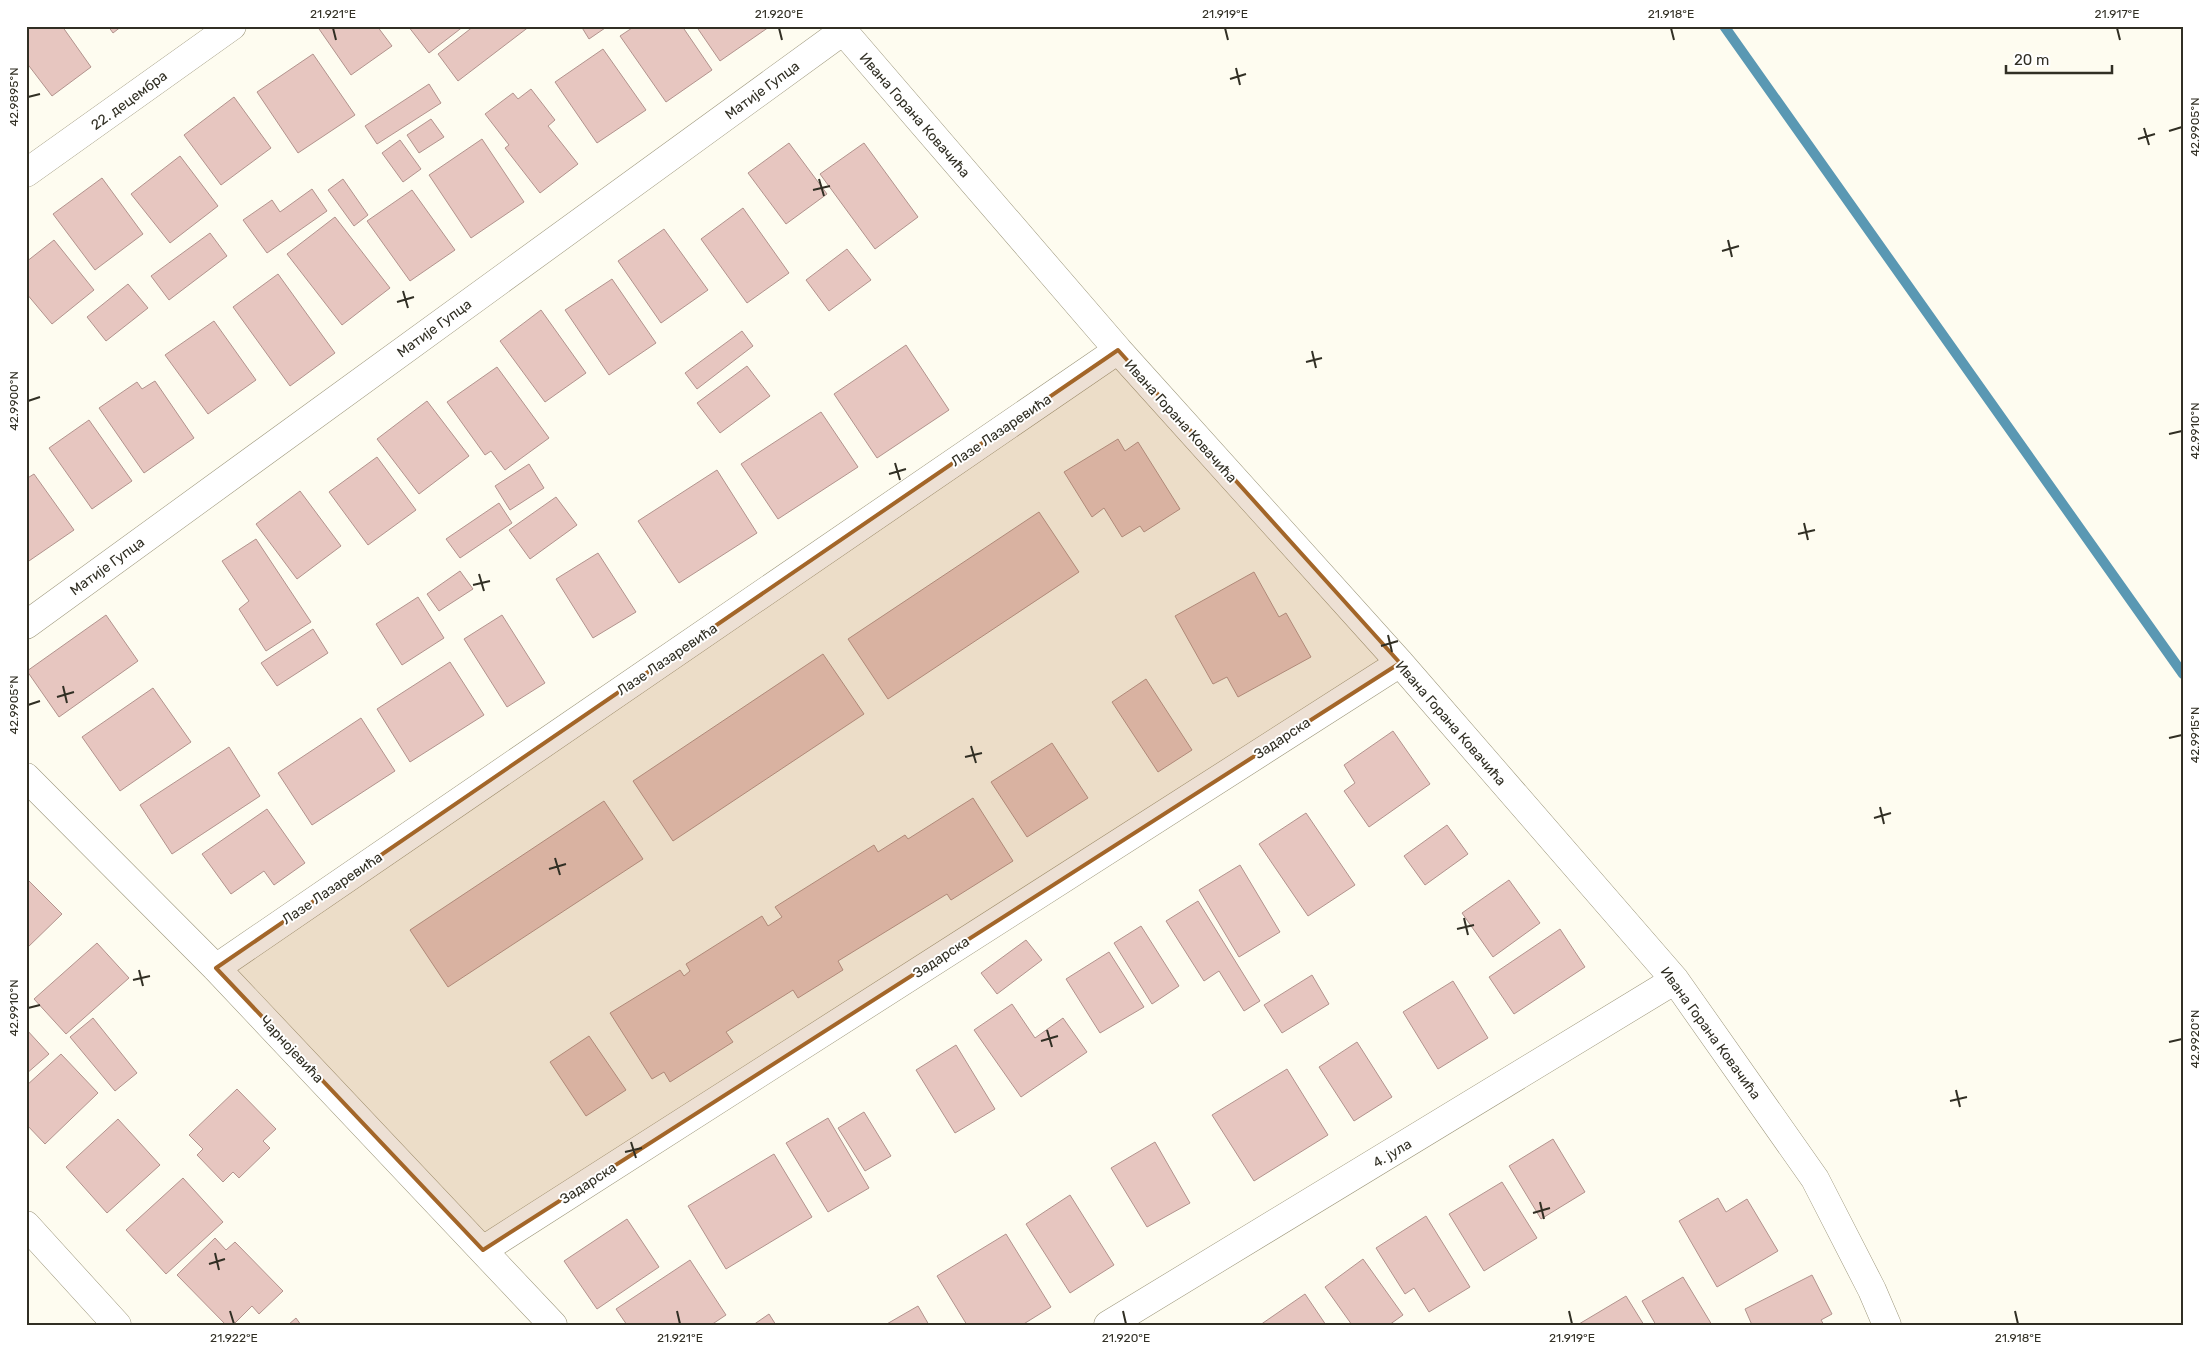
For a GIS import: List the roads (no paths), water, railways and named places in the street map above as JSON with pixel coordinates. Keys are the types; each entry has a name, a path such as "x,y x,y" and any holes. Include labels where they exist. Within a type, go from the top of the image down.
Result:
{"street":[{"name":"22. децембра","path":"26,173 232,26"},
{"name":"Ивана Горана Ковачића","path":"841,29 1118,350 1400,663 1675,980 1815,1179 1872,1290 1887,1325"},
{"name":"Матије Гупца","path":"26,625 841,29"},
{"name":"Лазе Лазаревића","path":"216,968 1118,350"},
{"name":"Задарска","path":"483,1250 1400,663"},
{"name":"Чарнојевића","path":"26,777 216,968 552,1325"},
{"name":"4. јула","path":"1108,1325 1675,980"},
{"path":"26,1225 117,1325"}],"waterway":[{"path":"1724,26 2183,674"}]}
